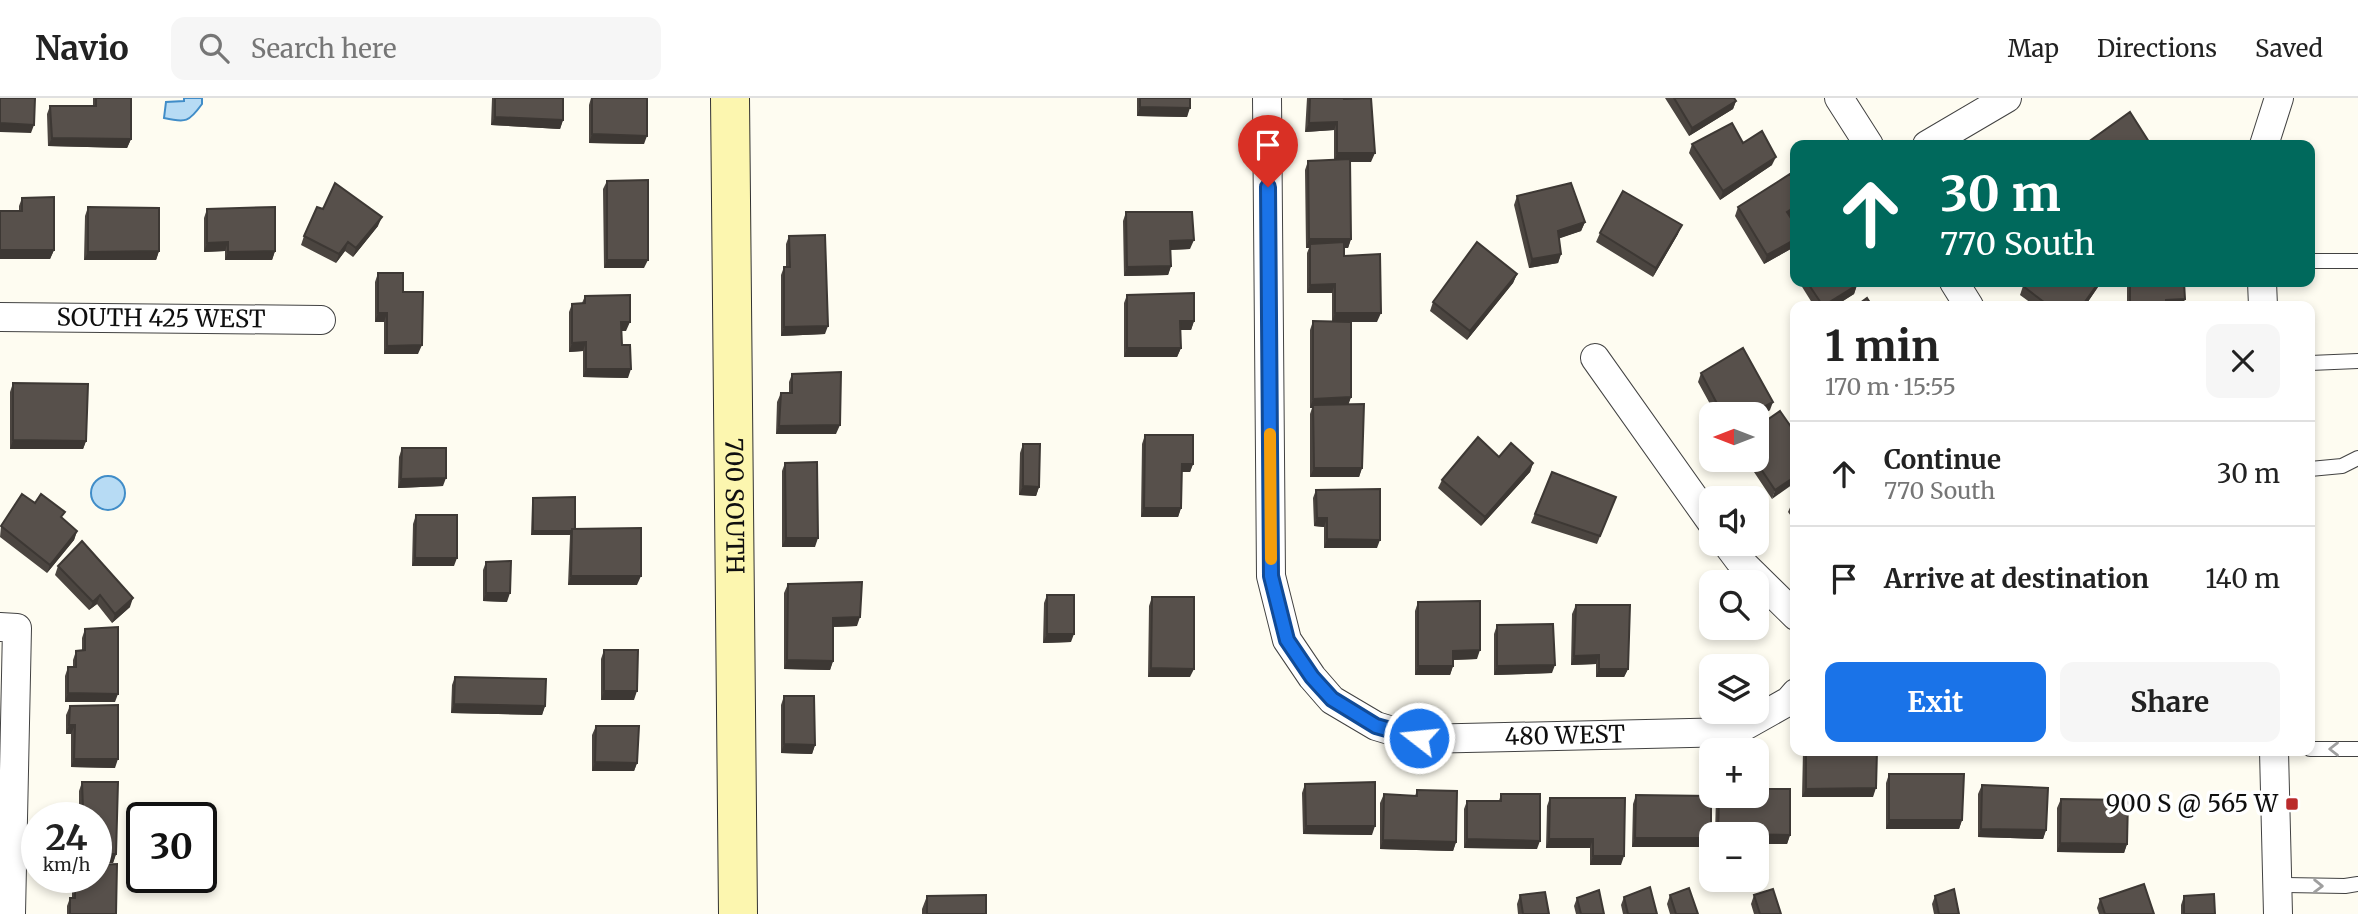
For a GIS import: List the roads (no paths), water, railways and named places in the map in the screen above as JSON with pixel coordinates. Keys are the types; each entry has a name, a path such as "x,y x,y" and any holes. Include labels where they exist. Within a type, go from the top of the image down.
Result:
{"street":[{"name":"700 SOUTH","path":"730,98 738,914"},
{"name":"480 WEST","path":"1268,98 1271,576 1287,640 1312,677 1332,699 1376,726 1419,738 1734,732 1790,700"},
{"path":"1839,98 1867,140"},
{"path":"1936,140 2007,98"},
{"path":"2266,140 2279,98"},
{"name":"SOUTH 425 WEST","path":"0,317 321,320"},
{"path":"1595,358 1699,505"},
{"path":"1736,556 1790,610"},
{"path":"8,628 11,914"},
{"path":"2274,756 2278,914"}],"lane":[{"path":"2315,261 2358,261"},
{"path":"2315,363 2358,361"},
{"path":"2315,469 2342,467 2358,458"},
{"path":"2315,749 2358,749"},
{"path":"2278,885 2358,884"}],"water":[{"path":"184,98 202,98 202,104 186,120 164,118 166,102 184,101"},
{"path":"108,476 120,481 125,493 120,505 108,510 96,505 91,493 96,481"}],"place":[{"name":"900 S @ 565 W","path":"2292,804"}]}
